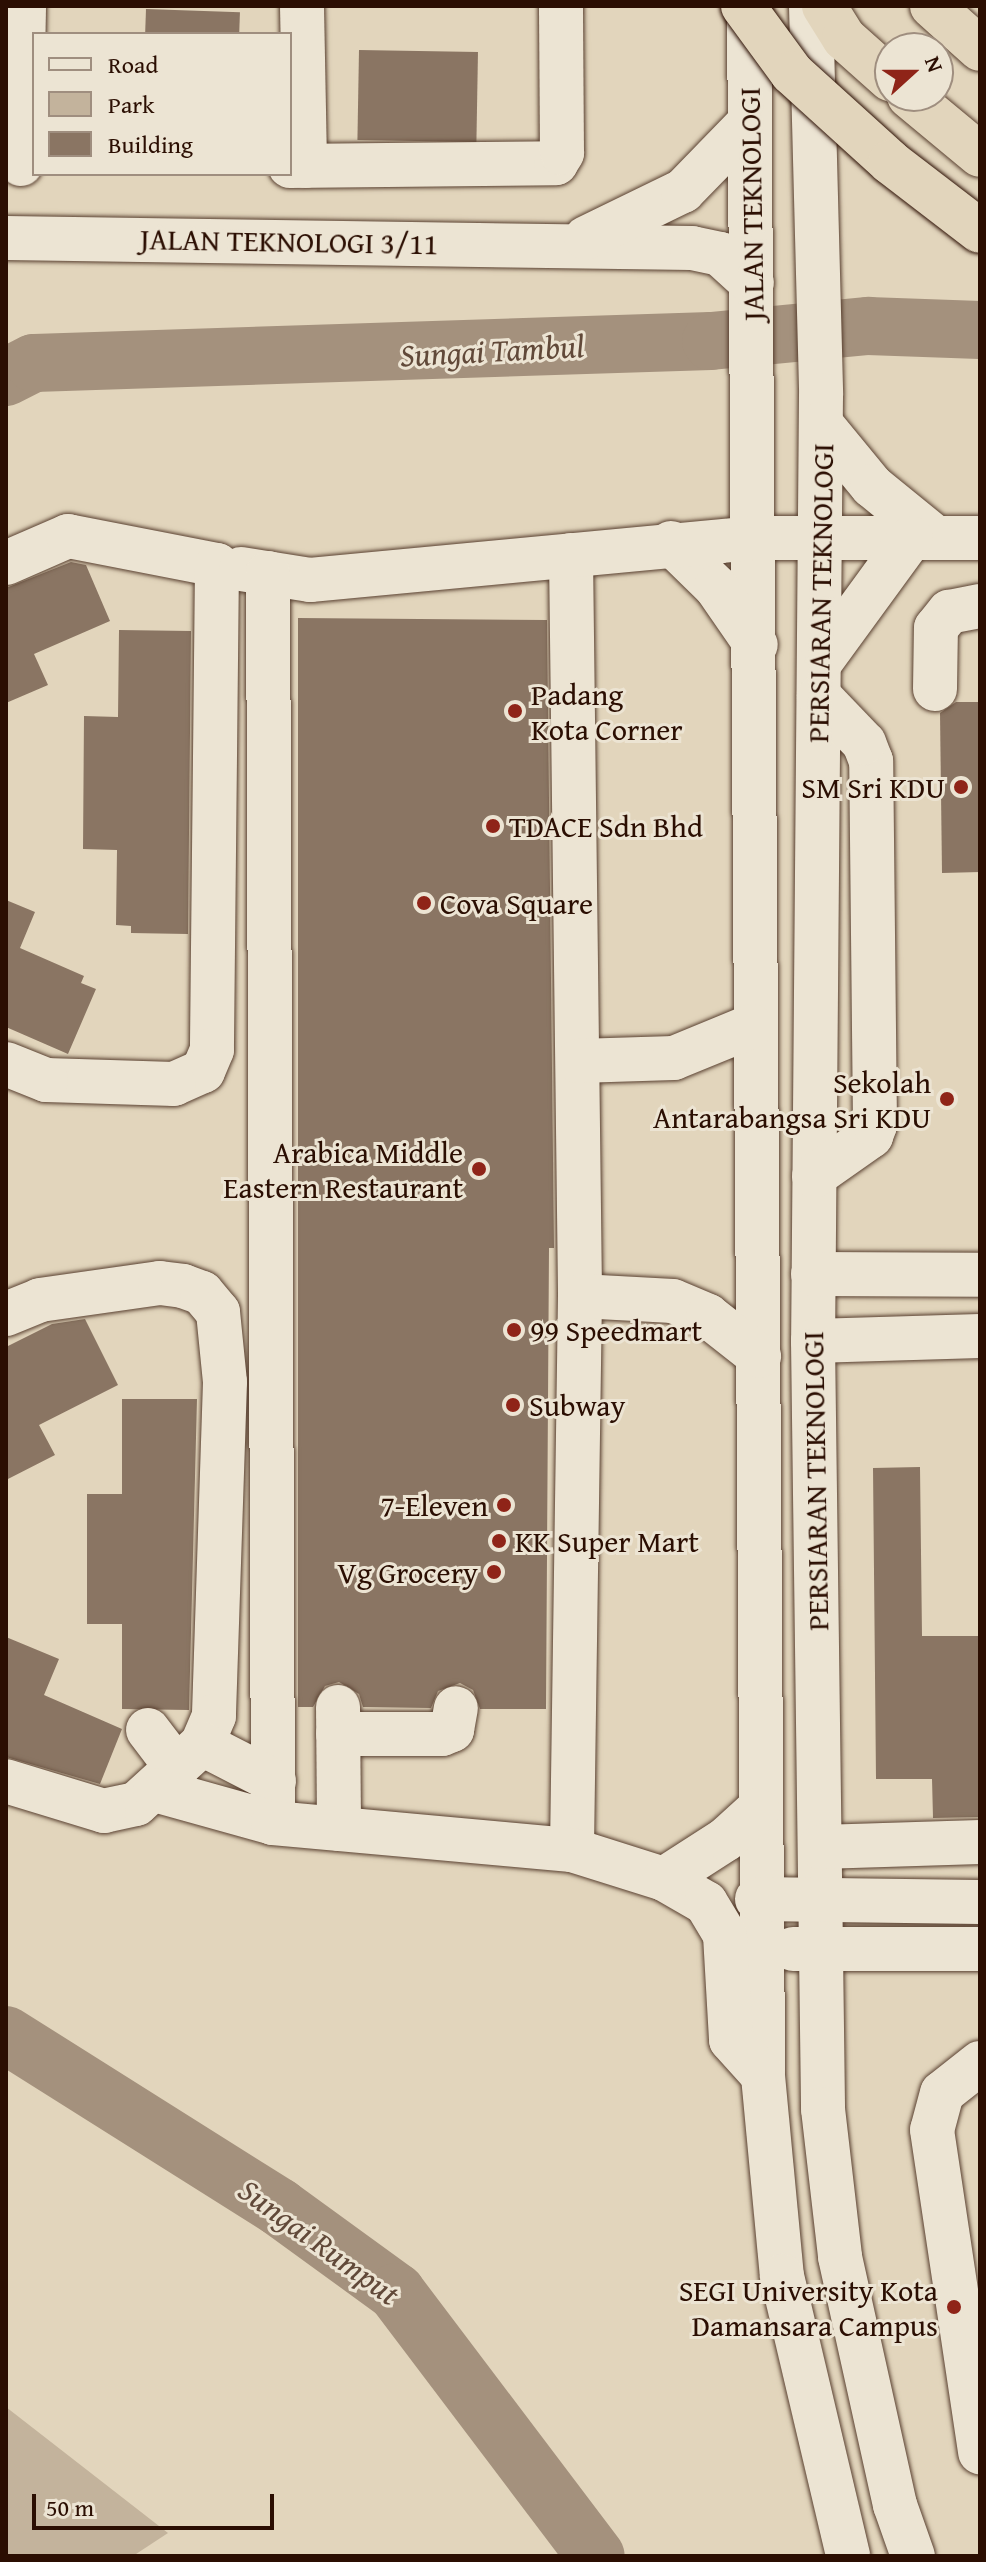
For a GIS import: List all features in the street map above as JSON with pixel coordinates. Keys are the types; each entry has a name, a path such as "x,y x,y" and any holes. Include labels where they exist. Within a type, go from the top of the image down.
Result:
{"highway":[{"path":"746,6 792,73 890,162 980,231"},
{"path":"824,6 844,38 874,65"},
{"path":"928,112 980,155"}],"street":[{"path":"20,164 24,6"},
{"path":"302,6 298,166 556,163 562,153 561,6"},
{"name":"JALAN TEKNOLOGI","path":"746,6 754,402"},
{"path":"811,6 821,410 872,486 924,538"},
{"path":"573,244 683,191 750,122"},
{"name":"JALAN TEKNOLOGI 3/11","path":"6,238 573,244 705,249 720,254 753,291"},
{"name":"PERSIARAN TEKNOLOGI","path":"754,402 756,645 752,1026 759,1356 757,1899 763,2076 782,2276 848,2556"},
{"name":"PERSIARAN TEKNOLOGI","path":"821,410 813,1341 823,2109 840,2257 895,2505 913,2556"},
{"path":"6,563 68,536 310,580 671,543 755,538 980,538"},
{"path":"814,1176 871,1136 875,1125 871,761 864,743 819,680 924,538"},
{"path":"671,543 716,587 756,645"},
{"path":"571,555 580,1296 572,1850"},
{"path":"6,1064 46,1080 174,1084 203,1071 212,1050 217,565"},
{"path":"268,573 274,1802"},
{"path":"935,689 936,628 949,612 980,606"},
{"path":"578,1061 674,1058 752,1026"},
{"path":"813,1274 980,1275"},
{"path":"6,1314 40,1300 160,1283 202,1293 218,1312 225,1382 214,1716 178,1767 136,1804 104,1811 6,1781"},
{"path":"580,1296 673,1301 708,1316 759,1356"},
{"path":"813,1341 980,1336"},
{"path":"339,1829 338,1720 442,1734 452,1730 456,1708"},
{"path":"148,1730 178,1767 339,1829 572,1850 664,1879 706,1903 725,1935 731,2040 763,2076"},
{"path":"178,1767 274,1802"},
{"path":"664,1879 726,1839 758,1810"},
{"path":"820,1847 980,1842"},
{"path":"757,1899 980,1902"},
{"path":"758,1949 980,1949"},
{"path":"980,2063 942,2093 932,2130 980,2452"}],"green space":[{"path":"6,2407 168,2533 133,2556 6,2556"}],"building":[{"path":"146,9 240,12 239,32 145,32"},
{"path":"359,50 478,52 476,142 357,140"},
{"path":"71,562 86,565 110,621 34,654 48,685 6,703 6,588"},
{"name":"Cova Square","path":"298,618 547,620 554,1248 549,1248 546,1709 480,1709 473,1690 460,1683 438,1691 431,1708 363,1707 359,1694 339,1682 325,1686 313,1707 298,1707"},
{"path":"119,630 191,631 188,934 131,933 131,926 116,925 117,850 83,849 84,716 118,717"},
{"name":"SM Sri KDU","path":"956,702 980,702 980,872 942,873 940,713"},
{"path":"6,900 35,912 20,948 84,976 81,983 96,989 68,1054 6,1027"},
{"path":"85,1319 118,1385 39,1425 55,1455 6,1480 6,1347 52,1324"},
{"path":"122,1399 197,1399 189,1710 122,1709 122,1624 87,1624 87,1494 122,1494"},
{"path":"920,1467 922,1636 980,1636 980,1817 933,1818 932,1779 876,1779 873,1468"},
{"path":"6,1637 59,1659 44,1695 122,1729 100,1784 6,1757"}],"waterway":[{"name":"Sungai Tambul","path":"6,377 34,363 711,341 868,326 980,330"},
{"name":"Sungai Rumput","path":"6,2035 279,2207 396,2292 596,2556"}],"place":[{"name":"Padang Kota Corner","path":"515,711"},
{"name":"SM Sri KDU","path":"961,787"},
{"name":"TDACE Sdn Bhd","path":"493,826"},
{"name":"Cova Square","path":"424,903"},
{"name":"Sekolah Antarabangsa Sri KDU","path":"947,1099"},
{"name":"Arabica Middle Eastern Restaurant","path":"479,1169"},
{"name":"99 Speedmart","path":"514,1330"},
{"name":"Subway","path":"513,1405"},
{"name":"7-Eleven","path":"504,1505"},
{"name":"KK Super Mart","path":"499,1541"},
{"name":"Vg Grocery","path":"494,1572"},
{"name":"SEGI University Kota Damansara Campus","path":"954,2307"}]}
